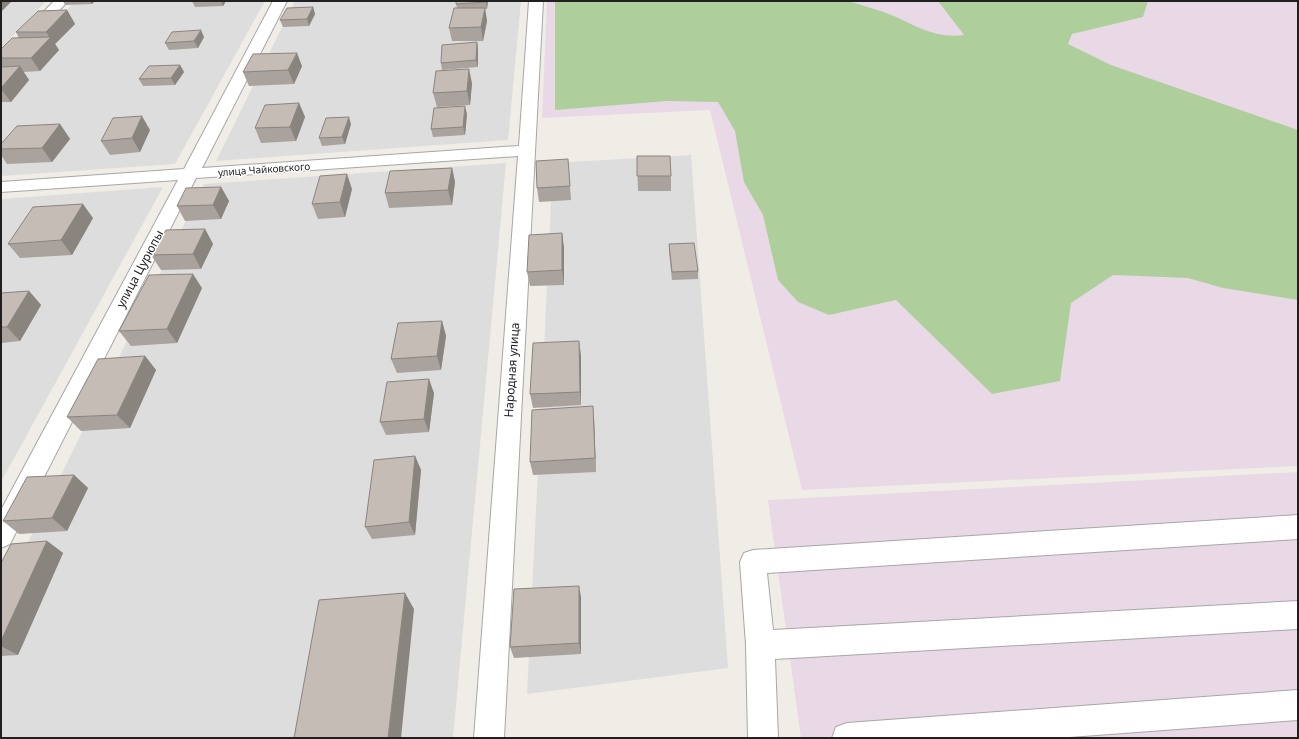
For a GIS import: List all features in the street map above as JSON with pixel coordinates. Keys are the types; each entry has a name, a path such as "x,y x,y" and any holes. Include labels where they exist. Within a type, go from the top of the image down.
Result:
{"street":[{"path":"1,65 61,1"},
{"name":"улица Цурюпы","path":"1,536 280,1"},
{"name":"Народная улица","path":"489,738 536,1"},
{"name":"улица Чайковского","path":"1,187 526,150"},
{"path":"763,738 760,645 753,562 1298,527"},
{"path":"760,645 1298,615"},
{"path":"847,738 1298,705"}],"shaded area":[{"path":"1,1 46,1 1,48"},
{"path":"75,1 265,1 175,164 1,176 1,84"},
{"path":"295,1 521,1 508,140 216,161"},
{"path":"547,1 1298,1 1298,466 802,490 710,110 542,118"},
{"path":"691,155 728,668 527,694 553,163"},
{"path":"506,163 453,738 1,738 1,597 204,184"},
{"path":"163,187 1,482 1,199"},
{"path":"1298,472 1298,738 801,738 768,500"}],"green space":[{"path":"555,1 848,1 884,12 922,29 942,35 952,36 964,35 938,1 1148,1 1143,17 1072,34 1068,44 1111,65 1298,130 1298,300 1223,288 1188,278 1113,275 1071,303 1060,381 992,394 896,300 829,315 798,302 778,280 763,215 744,182 735,131 718,102 667,101 555,110"}],"building":[{"path":"456,1 486,1 486,2 456,4"},
{"path":"313,7 307,19 280,20 287,8"},
{"path":"454,8 485,8 481,27 449,28"},
{"path":"67,10 46,32 16,32 38,11"},
{"path":"201,30 194,41 165,43 172,32"},
{"path":"51,37 31,58 1,58 1,49 12,38"},
{"path":"477,42 476,60 441,63 442,45"},
{"path":"297,53 288,70 243,72 253,54"},
{"path":"180,65 171,78 139,79 149,66"},
{"path":"20,66 1,88 1,67"},
{"path":"469,69 467,91 433,93 436,71"},
{"path":"299,103 290,127 255,128 265,105"},
{"path":"465,106 463,127 431,129 434,108"},
{"path":"142,116 132,138 101,141 113,118"},
{"path":"349,117 342,137 319,138 326,118"},
{"path":"60,124 42,148 1,149 1,144 17,126"},
{"path":"637,156 670,156 671,176 637,176"},
{"path":"568,159 570,186 537,188 536,161"},
{"path":"452,168 448,190 385,193 390,171"},
{"path":"347,174 340,202 312,204 320,176"},
{"path":"221,187 213,205 177,206 186,188"},
{"path":"83,204 61,240 8,244 33,207"},
{"path":"205,229 193,254 151,255 166,230"},
{"path":"562,233 562,270 527,272 529,235"},
{"path":"694,243 698,271 672,272 669,244"},
{"path":"193,274 167,329 119,331 149,275"},
{"path":"29,291 7,327 1,327 1,293"},
{"path":"442,321 437,356 391,359 398,323"},
{"path":"579,341 580,392 530,394 533,343"},
{"path":"145,356 117,415 67,417 98,359"},
{"path":"429,379 424,419 380,422 387,382"},
{"path":"593,406 595,458 530,462 532,410"},
{"path":"415,456 409,522 365,527 374,460"},
{"path":"74,475 52,518 3,521 27,477"},
{"path":"47,541 1,641 1,563 11,544"},
{"path":"579,586 579,643 510,647 514,589"},
{"path":"405,593 388,738 294,738 319,600"}]}
